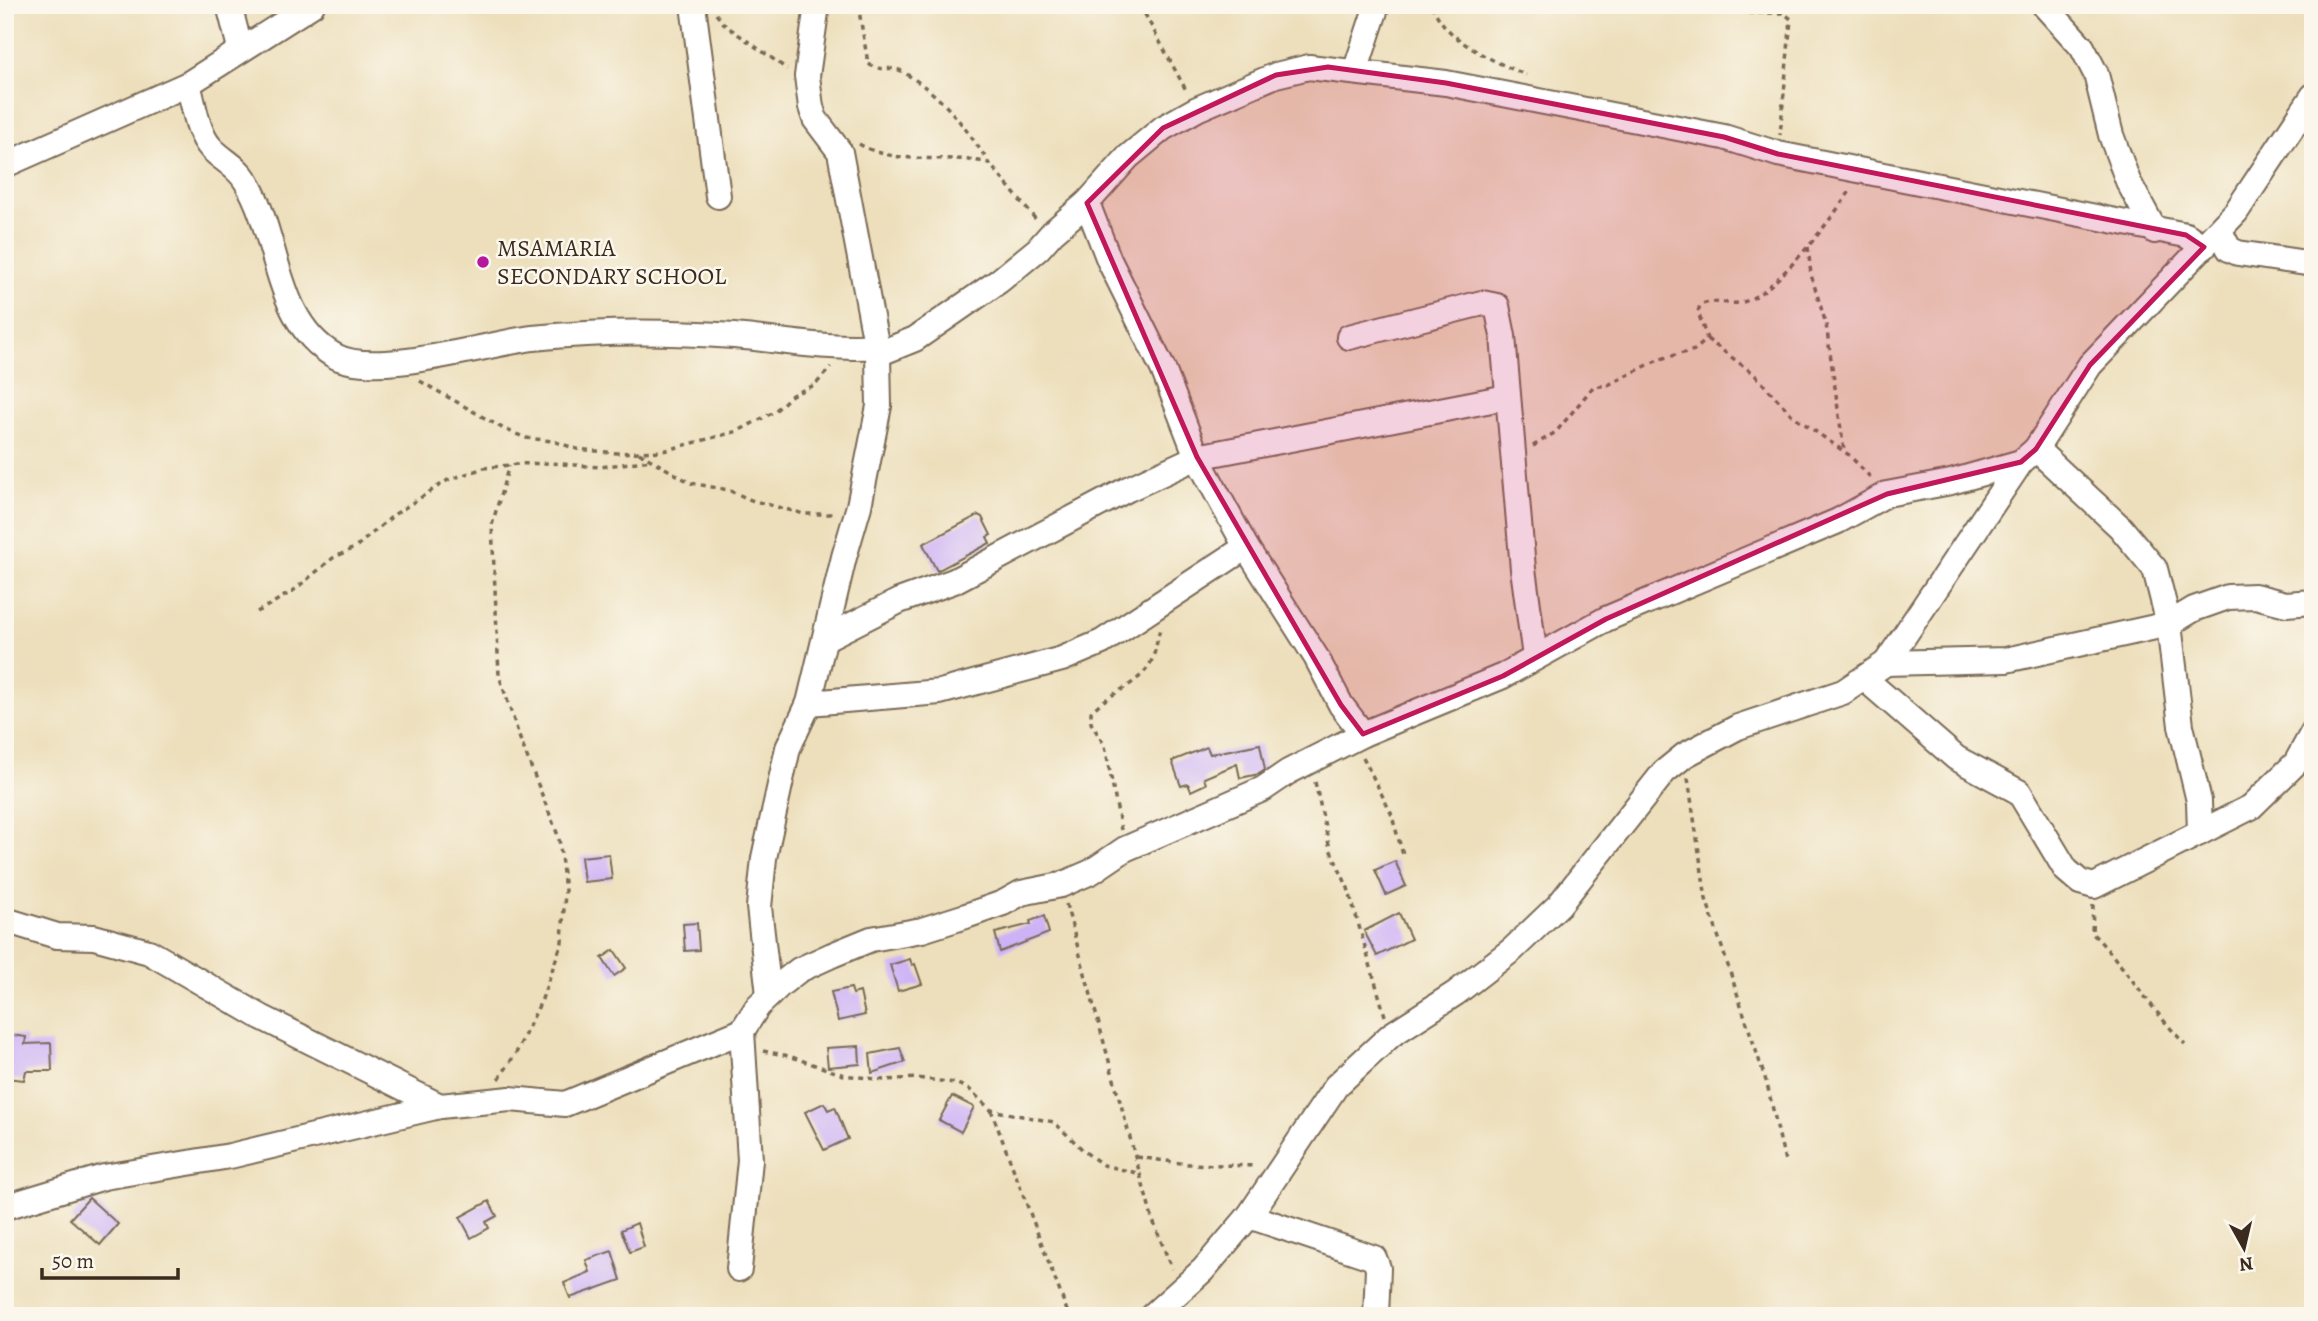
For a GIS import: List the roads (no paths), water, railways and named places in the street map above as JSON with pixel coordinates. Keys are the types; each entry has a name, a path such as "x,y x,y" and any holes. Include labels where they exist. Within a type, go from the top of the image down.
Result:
{"street":[{"path":"229,5 240,48"},
{"path":"5,165 188,84 240,48 312,5"},
{"path":"693,5 718,196"},
{"path":"769,995 759,906 764,858 788,748 809,702 826,639 844,557 857,516 879,406 840,152 816,120 808,94 807,76 817,5"},
{"path":"1355,72 1377,5"},
{"path":"2044,5 2082,47 2096,74 2110,135 2128,181 2155,231"},
{"path":"188,84 205,141 246,181 272,243 289,300 303,329 321,346 351,364 389,362 530,339 581,334 732,336 869,349 915,339 948,318 1038,249 1053,232 1087,203 1128,157 1163,128 1197,109 1276,75 1309,67 1447,83 1665,125 1863,172 1987,193 2155,231 2212,239 2238,253 2313,264"},
{"path":"1152,1316 1180,1287 1203,1270 1249,1216 1285,1167 1336,1086 1370,1051 1456,993 1513,949 1559,905 1664,772 1685,755 1738,727 1843,692 1886,663 2090,365 2236,212 2313,96"},
{"path":"1087,203 1109,260 1163,369 1197,457 1245,547 1316,657 1358,737"},
{"path":"1349,337 1482,303 1493,304 1500,314 1523,569 1535,657"},
{"path":"826,639 899,601 954,581 1128,489 1197,457 1507,397"},
{"path":"738,1269 750,1160 743,1038 769,995 799,970 871,939 922,930 1003,903 1021,892 1061,885 1091,872 1125,849 1264,789 1312,760 1358,737 1503,676 1606,619 1838,521 1887,495 1951,482 2028,456"},
{"path":"2028,456 2120,527 2155,569 2169,624 2182,726 2199,801 2200,833"},
{"path":"809,702 940,692 1062,659 1102,642 1245,547"},
{"path":"1886,663 2006,660 2169,624 2194,609 2228,597 2255,596 2286,604 2313,602"},
{"path":"1865,678 1956,758 2019,792 2066,870 2080,882 2094,886 2251,807 2296,763 2313,732"},
{"path":"5,920 57,936 94,937 149,952 261,1017 440,1106"},
{"path":"5,1207 104,1177 230,1156 440,1106 510,1099 565,1104 743,1038"},
{"path":"1249,1216 1374,1258 1378,1268 1376,1316"}],"place":[{"name":"MSAMARIA SECONDARY SCHOOL","path":"483,262"}]}
